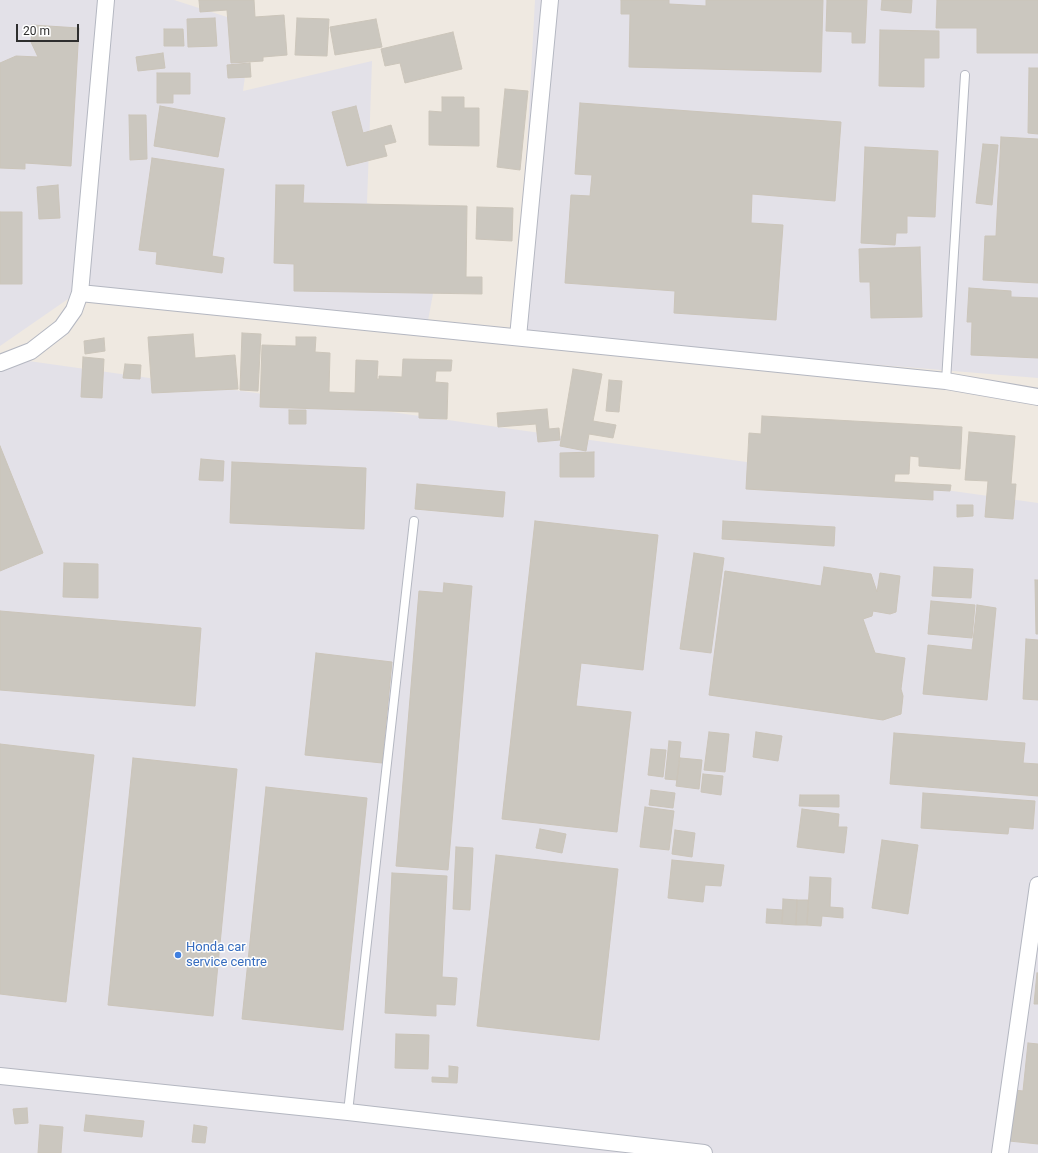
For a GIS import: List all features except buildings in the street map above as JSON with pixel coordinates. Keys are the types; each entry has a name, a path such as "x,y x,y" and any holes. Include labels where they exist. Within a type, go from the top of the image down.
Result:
{"street":[{"path":"0,363 31,351 62,327 74,310 80,293 106,0"},
{"path":"518,338 550,0"},
{"path":"80,293 946,381 1038,397"},
{"path":"1000,1153 1038,885"},
{"path":"0,1076 348,1112 704,1153"}],"lane":[{"path":"946,381 965,75"},
{"path":"348,1112 414,521"}],"shaded area":[{"path":"0,0 174,0 252,25 243,91 372,61 367,203 447,218 427,326 81,290 0,346"},
{"path":"535,0 1038,0 1038,378 517,335"},
{"path":"0,357 1038,503 1038,1153 0,1153"}],"place":[{"name":"Honda car service centre","path":"178,955"}]}
